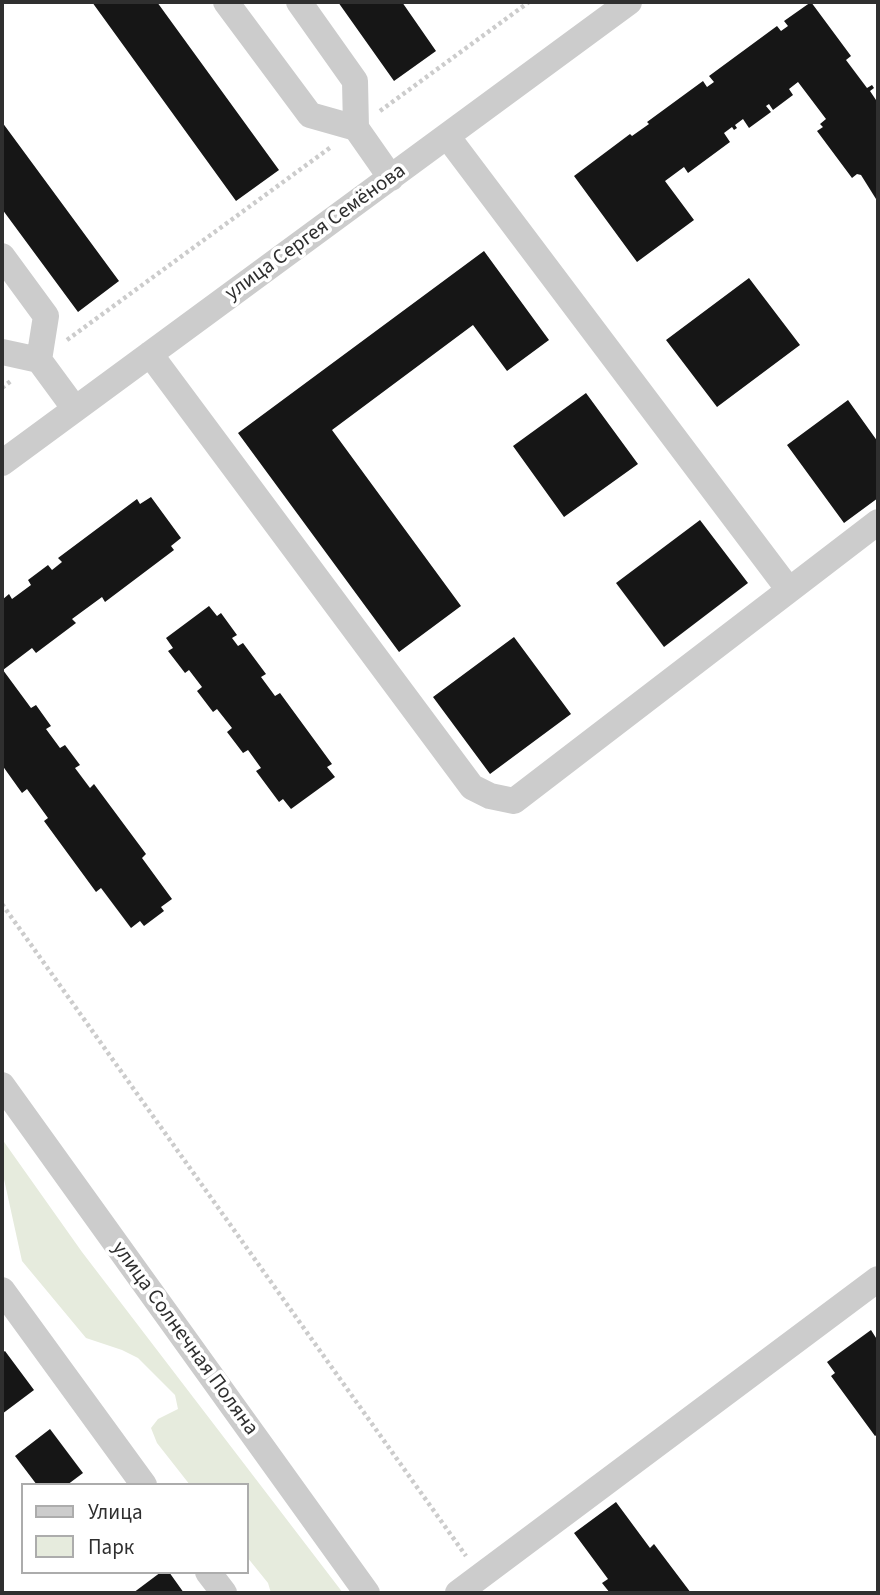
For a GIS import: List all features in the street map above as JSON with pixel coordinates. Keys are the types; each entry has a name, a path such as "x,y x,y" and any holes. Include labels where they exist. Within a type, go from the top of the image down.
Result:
{"street":[{"path":"226,2 310,115 356,128"},
{"path":"299,2 355,81 356,128 391,178"},
{"name":"улица Сергея Семёнова","path":"2,463 629,2"},
{"path":"447,136 789,590"},
{"path":"2,256 46,316 39,360"},
{"path":"2,352 39,360 75,409"},
{"path":"150,354 472,786 490,796 514,801 878,522"},
{"name":"улица Солнечная Поляна","path":"2,1085 367,1593"},
{"path":"458,1593 878,1279"},
{"path":"2,1290 143,1483"},
{"path":"210,1574 224,1593"}],"path":[{"path":"2,388 529,2"},
{"path":"2,904 480,1576"}],"green space":[{"path":"2,1139 82,1252 343,1593 271,1593 268,1583 248,1558 248,1483 188,1483 157,1443 151,1428 158,1419 178,1409 175,1395 138,1358 86,1338 22,1261 2,1170"}],"building":[{"path":"92,2 157,2 279,170 236,201"},
{"path":"338,2 402,2 436,51 394,81"},
{"path":"811,2 851,56 846,60 867,88 872,85 874,88 870,91 876,100 878,98 878,197 876,199 861,175 857,174 852,178 817,131 823,127 820,124 826,119 798,82 789,89 793,95 773,110 769,104 766,106 771,112 749,128 743,119 735,125 737,128 734,130 732,127 724,133 730,142 688,173 684,167 665,181 694,220 637,262 574,176 630,134 632,136 649,124 647,122 703,81 707,87 714,82 709,76 777,26 781,31 788,26 784,21"},
{"path":"2,122 119,281 78,312 2,209"},
{"path":"484,251 549,340 507,371 473,325 332,430 461,606 399,652 238,433"},
{"path":"749,278 800,345 717,407 666,340"},
{"path":"586,393 638,464 564,517 513,446"},
{"path":"848,400 878,442 878,498 844,523 787,445"},
{"path":"151,497 181,538 171,546 174,550 105,602 102,597 72,619 76,623 36,653 32,648 3,670 31,708 36,705 51,726 46,729 60,748 65,745 80,765 75,768 90,788 94,784 146,854 142,858 172,899 161,907 164,911 144,926 140,921 131,928 101,888 96,892 44,821 48,818 27,789 22,793 2,765 2,600 9,594 12,599 31,585 28,580 48,565 52,570 62,562 58,558 137,499 140,504"},
{"path":"700,520 748,583 664,647 616,583"},
{"path":"209,606 217,616 221,613 237,635 232,638 238,646 243,643 266,674 261,677 275,696 280,693 332,764 327,767 335,777 291,809 283,799 279,802 256,771 261,768 248,750 243,753 227,732 232,728 217,709 213,712 197,691 202,687 189,670 185,673 168,651 173,648 166,638"},
{"path":"514,637 571,714 490,774 433,697"},
{"path":"871,1330 878,1341 878,1434 875,1436 831,1376 835,1373 827,1362"},
{"path":"5,1351 34,1390 2,1414 2,1353"},
{"path":"50,1429 83,1473 70,1483 35,1483 15,1456"},
{"path":"616,1502 650,1548 654,1544 691,1593 610,1593 602,1583 608,1579 574,1533"},
{"path":"158,1574 170,1574 184,1593 133,1593"}]}
